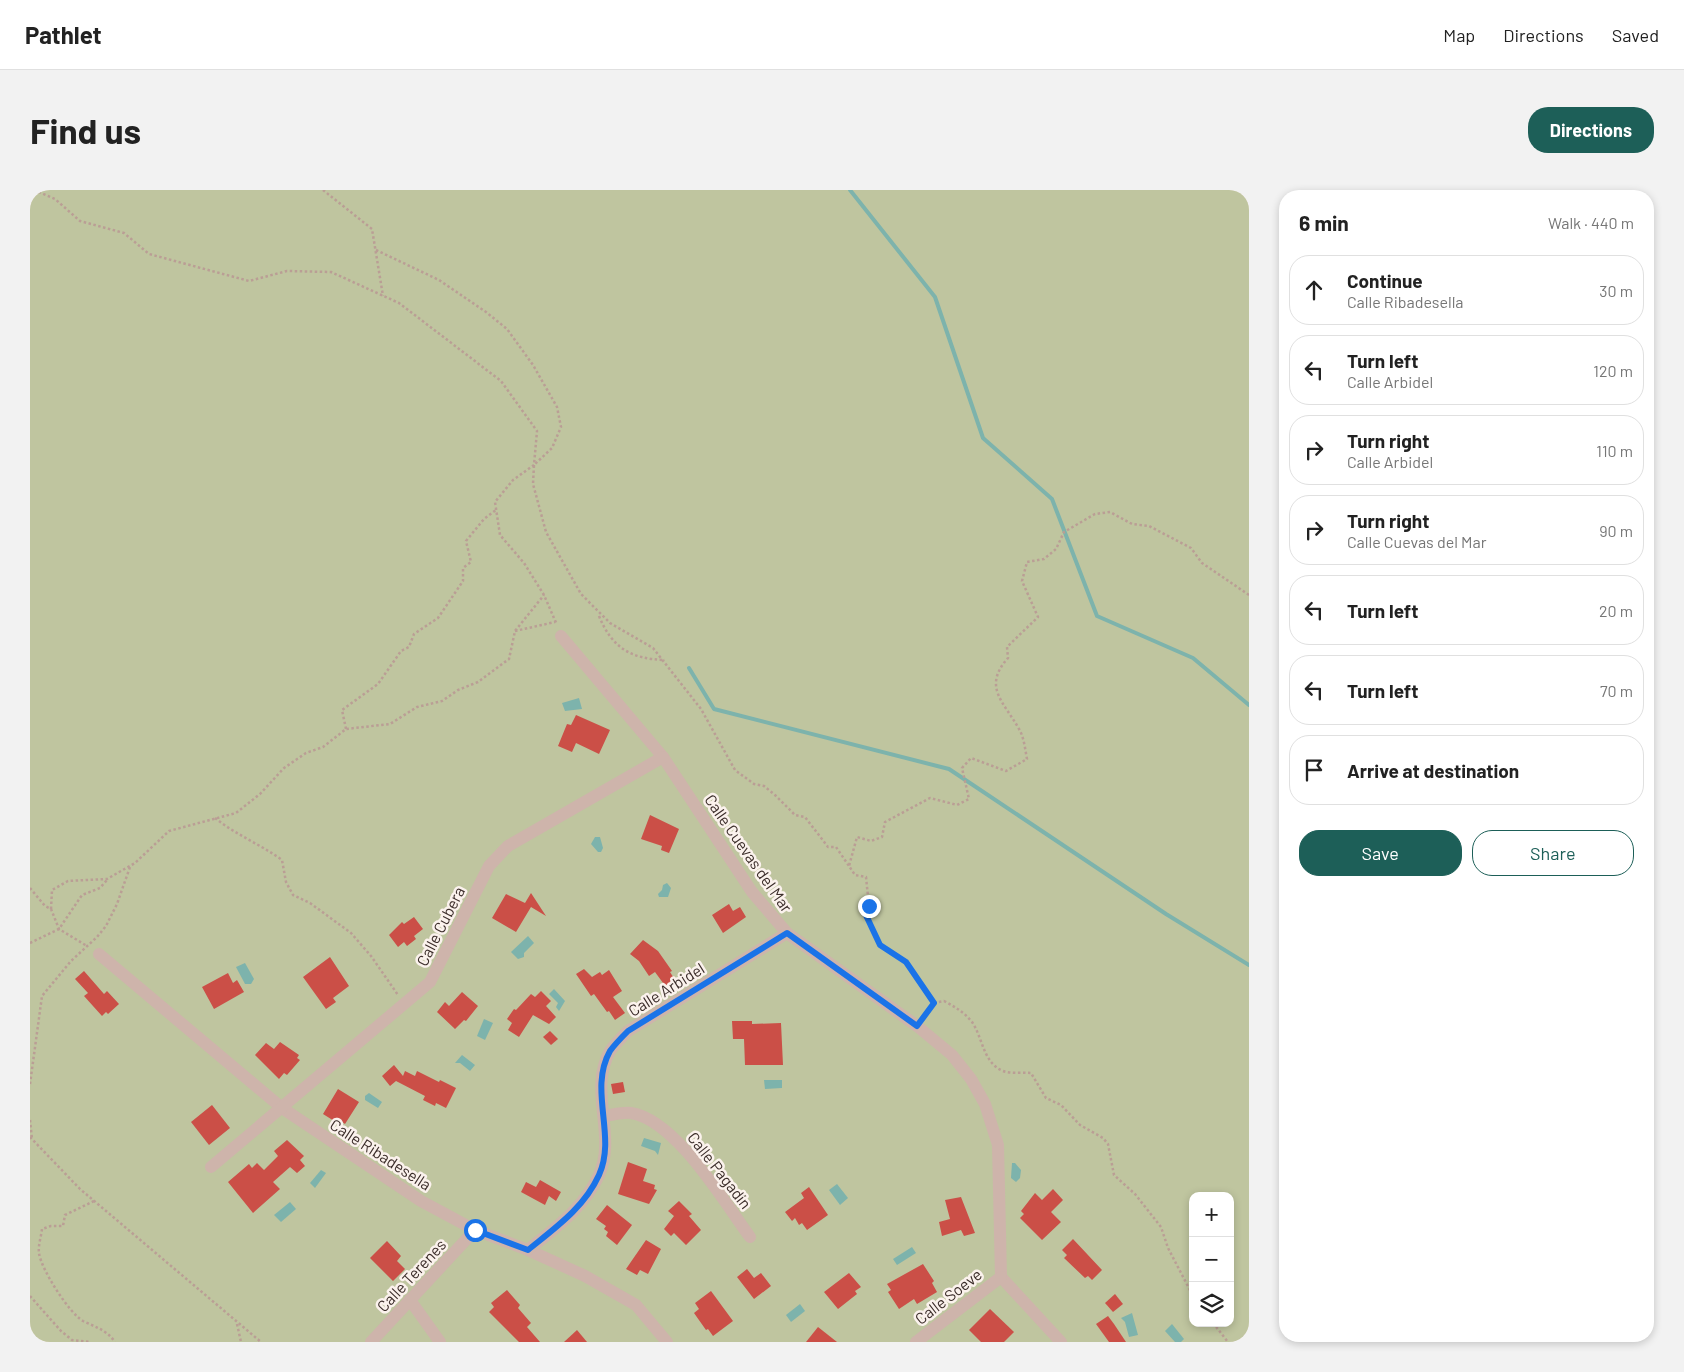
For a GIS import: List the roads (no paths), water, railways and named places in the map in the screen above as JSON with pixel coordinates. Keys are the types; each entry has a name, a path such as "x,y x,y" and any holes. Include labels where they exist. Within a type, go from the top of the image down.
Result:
{"street":[{"name":"Calle Cuevas del Mar","path":"561,636 663,757 752,892 787,933 917,1026 952,1055 971,1079 985,1104 998,1145 1000,1277"},
{"name":"Calle Cubera","path":"211,1167 430,982 489,866 508,846 663,757"},
{"name":"Calle Arbidel","path":"528,1250 577,1208 590,1192 600,1174 605,1156 604,1116 601,1094 603,1070 611,1051 628,1031 787,933"},
{"name":"Calle Ribadesella","path":"99,954 282,1108 421,1201 475,1230 528,1250 585,1276 636,1305 667,1342"},
{"name":"Calle Pagadín","path":"604,1116 631,1113 656,1123 679,1142 750,1237"},
{"name":"Calle Terenes","path":"371,1342 475,1230"},
{"name":"Calle Soeve","path":"916,1342 1000,1277"},
{"path":"1000,1277 1061,1342"},
{"path":"410,1300 440,1342"}],"water":[{"path":"579,698 582,709 565,711 562,703"},
{"path":"595,837 600,837 603,848 601,852 598,852 591,844"},
{"path":"667,883 671,888 668,897 659,897 658,894 662,890 663,885"},
{"path":"528,936 534,943 524,953 524,957 518,959 511,952"},
{"path":"245,963 254,979 251,984 245,984 236,967"},
{"path":"554,989 565,1001 559,1011 556,1007 558,1003 549,994"},
{"path":"484,1019 493,1023 485,1040 477,1036"},
{"path":"462,1055 475,1065 470,1071 460,1063 455,1063"},
{"path":"764,1080 782,1080 782,1088 765,1089"},
{"path":"369,1093 382,1102 378,1108 365,1100 365,1096"},
{"path":"644,1138 661,1143 658,1155 655,1151 641,1146"},
{"path":"1012,1163 1015,1163 1021,1170 1020,1178 1016,1182 1011,1178"},
{"path":"321,1170 326,1173 315,1188 310,1183"},
{"path":"837,1184 848,1198 840,1205 829,1190"},
{"path":"290,1202 296,1209 281,1222 274,1215"},
{"path":"912,1247 916,1253 897,1265 893,1259"},
{"path":"800,1304 805,1311 791,1322 786,1315"},
{"path":"1132,1313 1138,1335 1129,1337 1125,1322 1121,1318"},
{"path":"1172,1324 1184,1339 1181,1342 1175,1342 1165,1331"}],"waterway":[{"path":"850,190 935,297 983,438 1052,499 1097,616 1193,658 1249,705"},
{"path":"689,668 714,709 949,769 1166,914 1249,965"}]}
